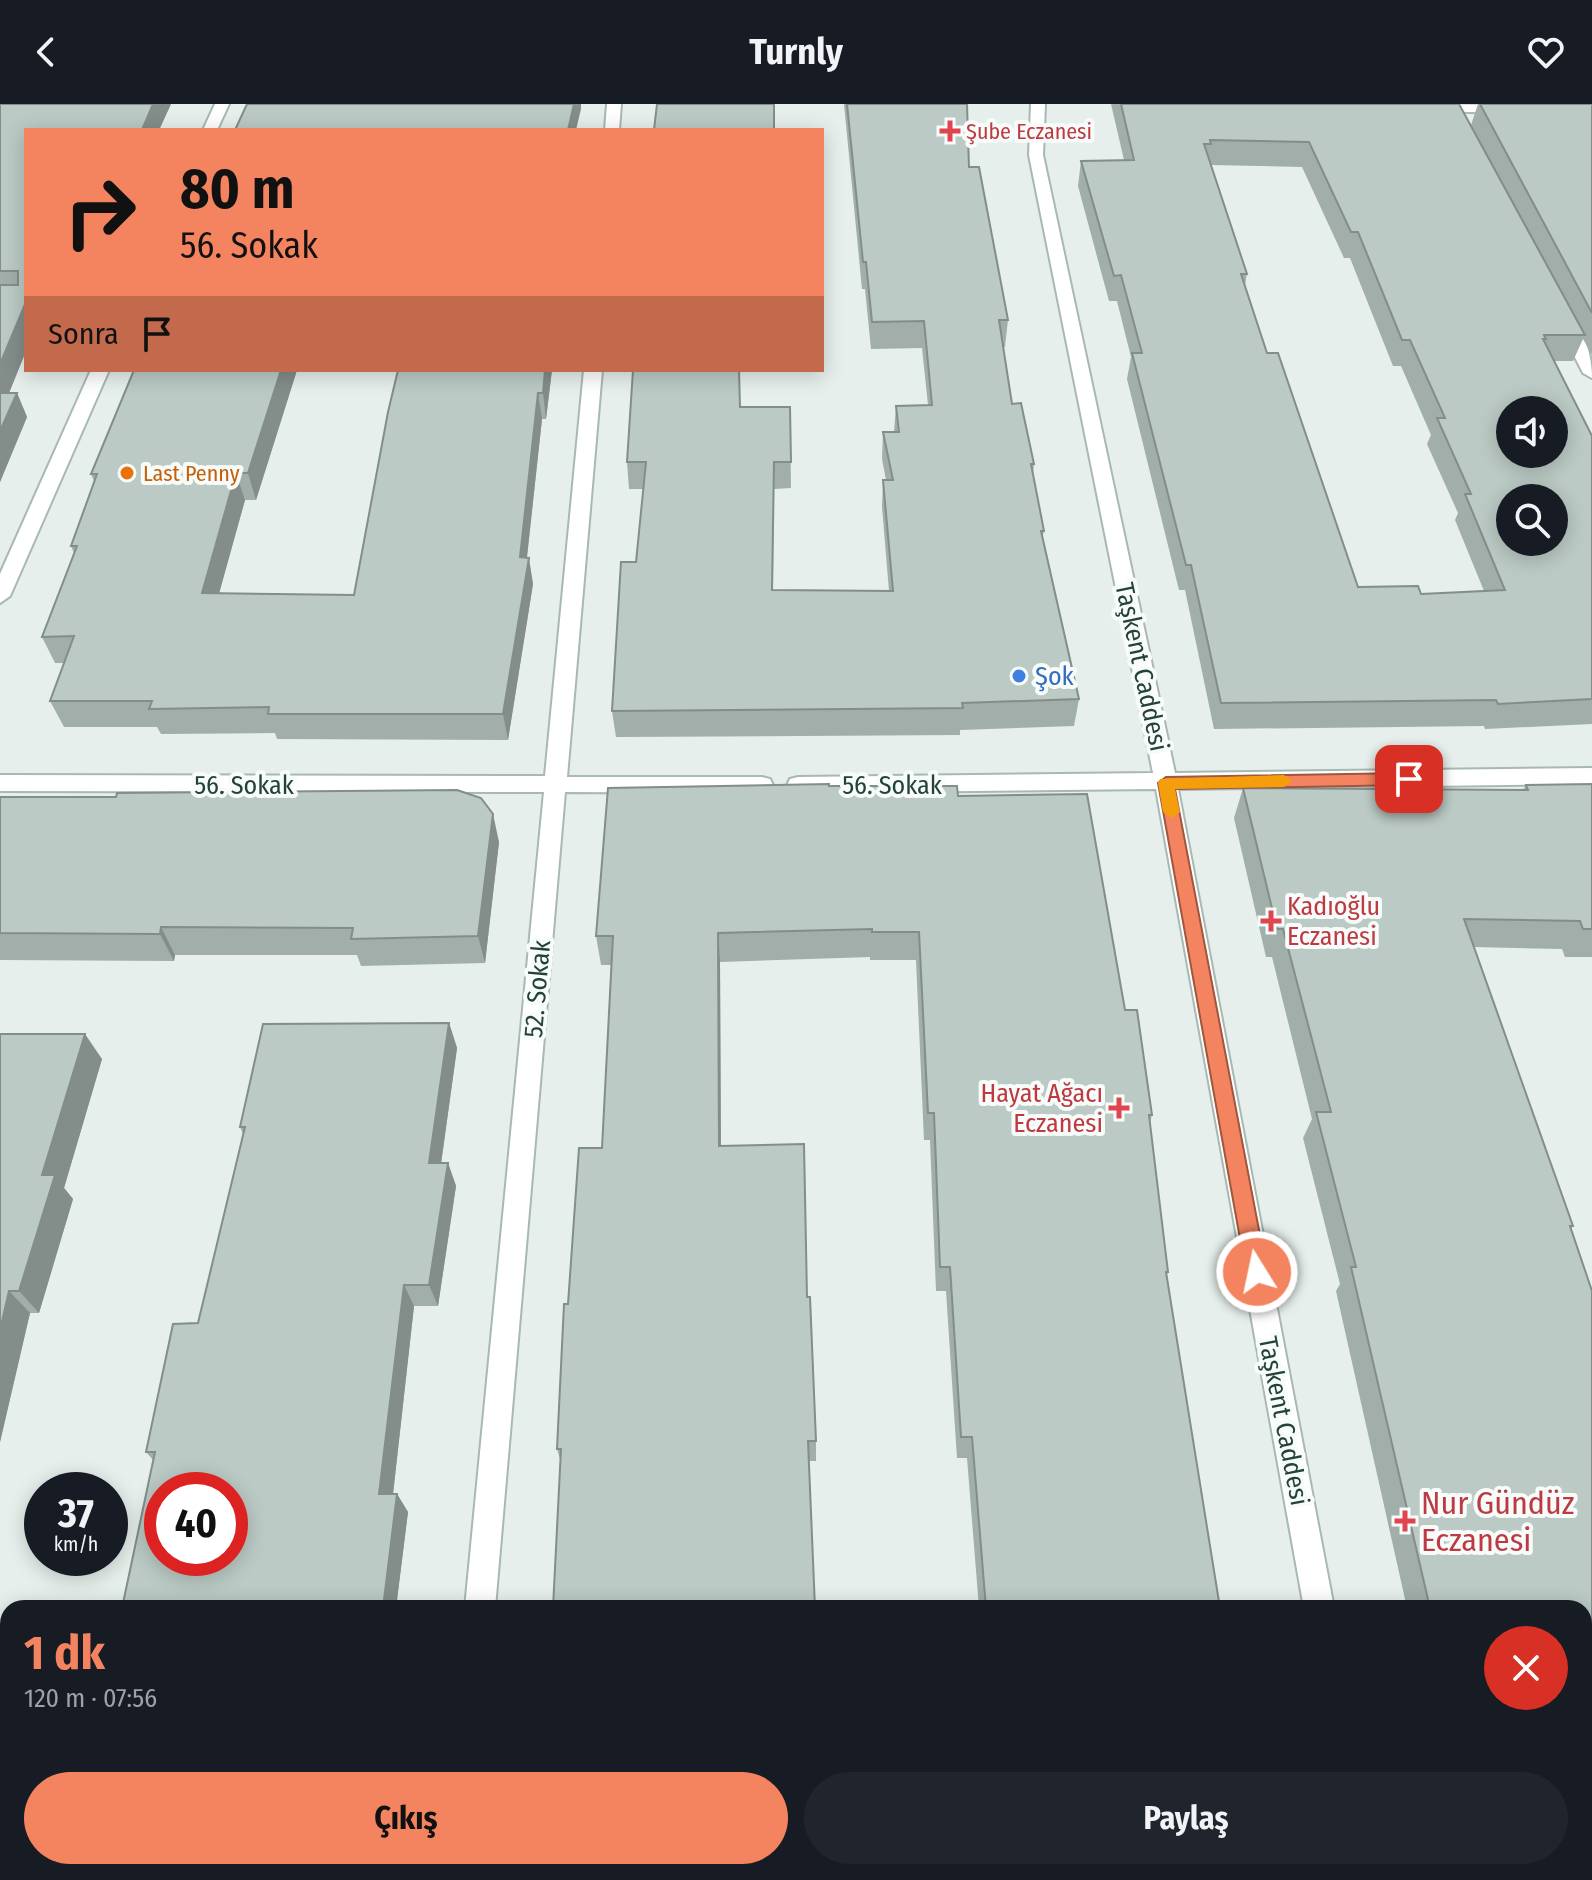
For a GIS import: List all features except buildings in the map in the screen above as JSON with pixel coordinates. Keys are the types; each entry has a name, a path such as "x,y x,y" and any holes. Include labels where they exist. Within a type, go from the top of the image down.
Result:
{"street":[{"path":"211,128 222,104"},
{"path":"612,128 614,104"},
{"name":"Taşkent Caddesi","path":"1038,104 1036,155 1166,783 1318,1600"},
{"path":"1419,107 1453,111 1529,109"},
{"path":"1555,303 1592,373"},
{"path":"0,596 99,372"},
{"name":"52. Sokak","path":"481,1600 593,372"},
{"name":"56. Sokak","path":"0,783 554,787 1166,783 1592,776"}],"slow traffic":[{"path":"1171,812 1166,783 1284,781"}],"place":[{"name":"Şube Eczanesi","path":"950,131"},
{"name":"Last Penny","path":"127,473"},
{"name":"Şok","path":"1019,676"},
{"name":"Kadıoğlu Eczanesi","path":"1271,921"},
{"name":"Hayat Ağacı Eczanesi","path":"1119,1108"},
{"name":"Nur Gündüz Eczanesi","path":"1405,1521"}],"route":[{"path":"1257,1272 1166,783 1409,779"}]}
